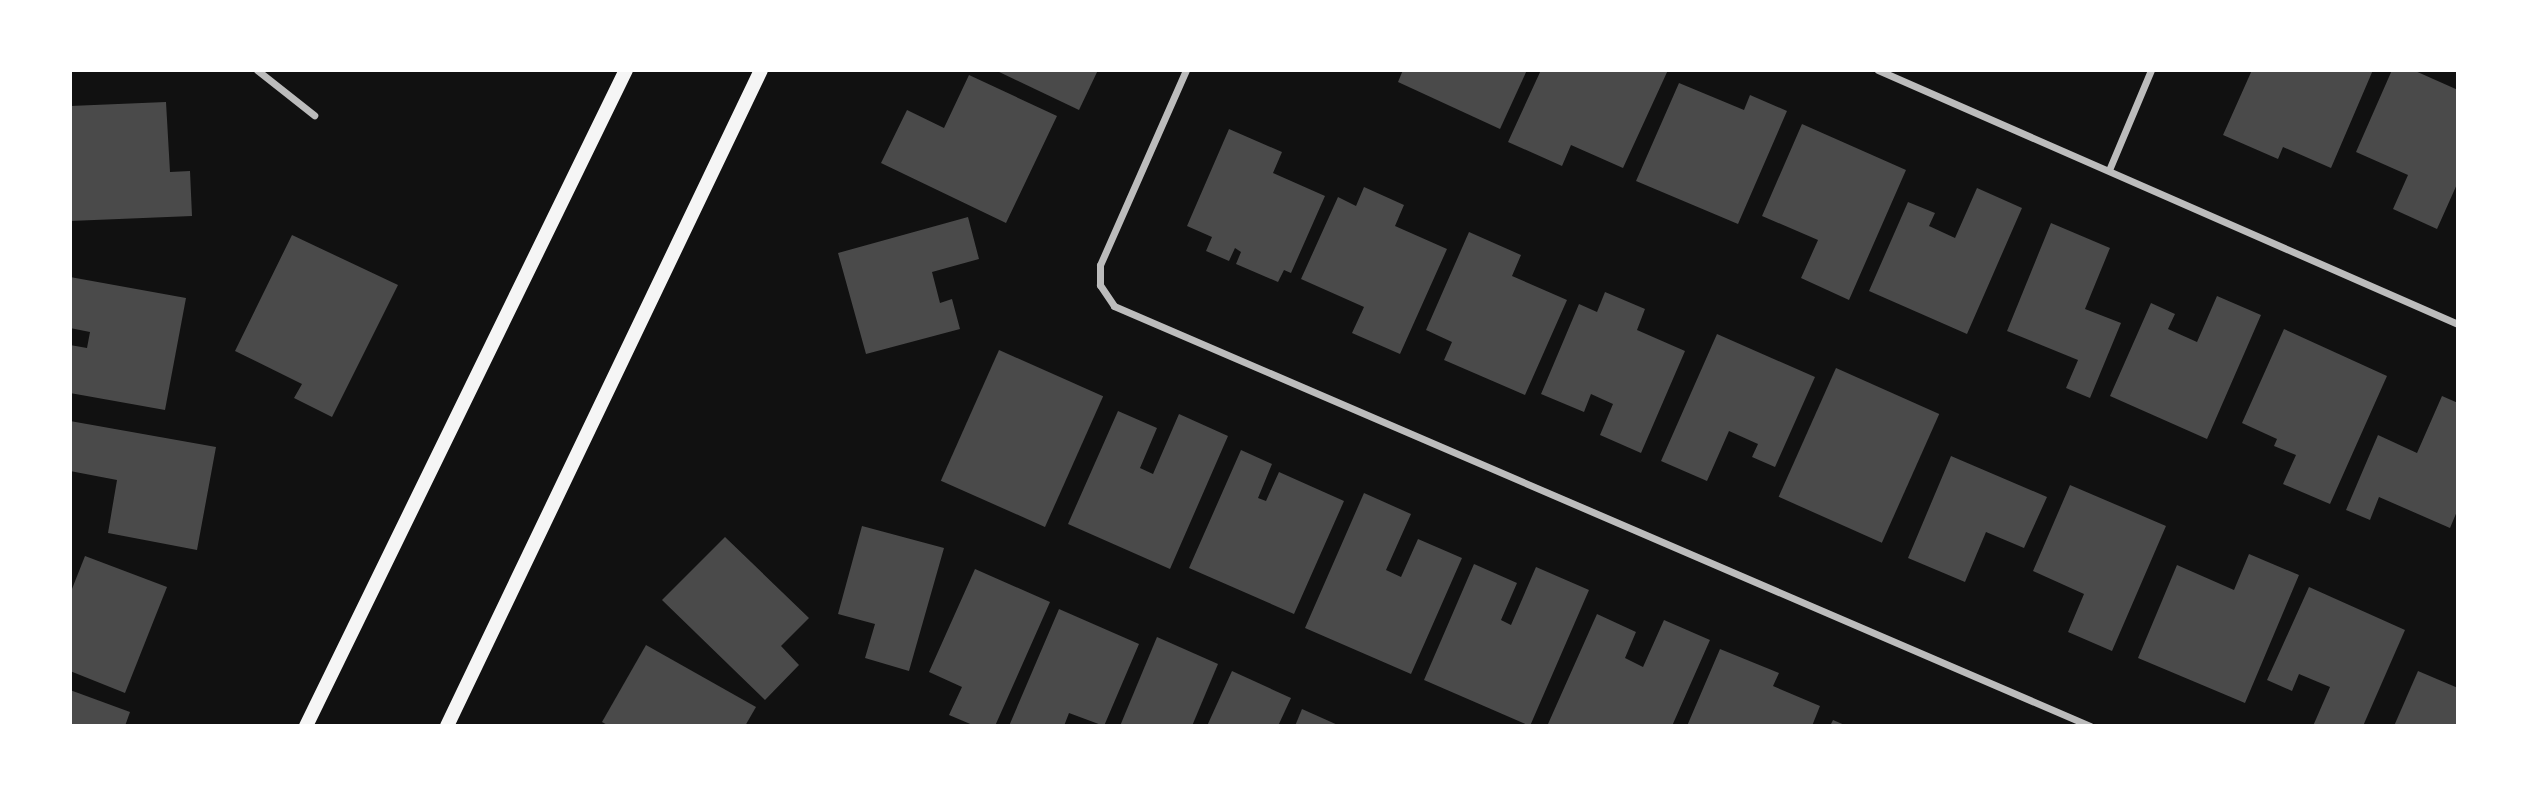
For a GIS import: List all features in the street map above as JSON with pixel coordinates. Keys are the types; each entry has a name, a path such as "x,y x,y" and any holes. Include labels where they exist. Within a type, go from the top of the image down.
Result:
{"main road":[{"path":"306,726 626,70"},
{"path":"447,726 761,70"}],"street":[{"path":"257,70 314,115"},
{"path":"1186,70 1100,265 1100,285 1114,306 2090,726"},
{"path":"1878,70 2458,324"},
{"path":"2109,170 2151,70"}],"building":[{"path":"995,70 1098,70 1079,110"},
{"path":"1403,70 1527,70 1500,129 1398,82"},
{"path":"1541,70 1668,70 1623,168 1571,145 1562,166 1508,142"},
{"path":"2252,70 2373,70 2331,168 2283,147 2278,159 2223,135"},
{"path":"2392,70 2413,70 2458,90 2458,182 2437,229 2393,209 2408,175 2356,152"},
{"path":"969,75 1057,116 1006,223 881,163 907,110 944,128"},
{"path":"1679,83 1744,110 1750,95 1787,111 1738,224 1636,181"},
{"path":"166,102 170,172 190,171 192,216 70,221 70,106"},
{"path":"1802,124 1906,170 1849,300 1801,278 1818,240 1762,216"},
{"path":"1229,129 1282,152 1273,173 1325,196 1291,273 1284,270 1278,282 1236,264 1241,252 1235,248 1229,261 1206,251 1212,237 1187,226"},
{"path":"1364,187 1404,205 1395,226 1447,249 1400,354 1352,333 1364,307 1301,279 1338,197 1356,206"},
{"path":"1977,188 2022,208 1967,334 1869,291 1908,202 1935,213 1929,226 1955,238"},
{"path":"968,217 979,259 932,272 940,303 952,299 960,329 866,354 838,253"},
{"path":"2051,223 2110,248 2085,309 2121,323 2090,398 2066,388 2078,360 2007,331"},
{"path":"1469,232 1521,255 1512,276 1567,300 1525,395 1444,360 1452,342 1426,330"},
{"path":"292,235 398,285 332,417 294,398 302,384 235,351"},
{"path":"70,277 186,298 165,410 70,393 70,345 87,348 90,332 70,328"},
{"path":"1605,292 1645,309 1637,330 1685,351 1641,453 1600,435 1613,404 1591,394 1584,412 1541,394 1579,304 1597,312"},
{"path":"2217,296 2261,315 2207,439 2110,396 2151,303 2175,314 2168,329 2197,342"},
{"path":"2284,329 2387,376 2330,504 2283,484 2296,455 2274,446 2277,439 2242,423"},
{"path":"1717,334 1815,377 1775,467 1752,457 1758,444 1729,431 1707,481 1661,461"},
{"path":"999,350 1103,396 1045,527 941,481"},
{"path":"1836,368 1939,414 1882,543 1779,497"},
{"path":"2442,396 2458,403 2458,509 2450,528 2379,497 2370,520 2346,510 2378,435 2417,453"},
{"path":"1118,411 1157,428 1140,468 1153,474 1179,414 1228,436 1170,569 1068,524"},
{"path":"70,421 216,447 197,550 108,533 117,480 70,471"},
{"path":"1241,450 1272,464 1258,498 1266,501 1279,472 1344,501 1294,614 1189,568"},
{"path":"1951,456 2047,497 2024,548 1986,532 1965,582 1908,558"},
{"path":"2070,485 2166,526 2112,651 2068,632 2084,594 2033,571"},
{"path":"1364,493 1411,514 1386,570 1401,577 1418,539 1462,558 1411,674 1305,628"},
{"path":"862,526 944,548 909,671 865,658 875,624 838,614"},
{"path":"725,537 809,618 781,646 799,665 765,700 662,600"},
{"path":"2249,554 2299,575 2245,703 2138,658 2177,565 2234,590"},
{"path":"85,556 167,587 125,693 70,671 70,594"},
{"path":"1474,564 1517,583 1501,620 1511,625 1536,567 1589,590 1530,726 1424,680"},
{"path":"975,569 1050,602 995,726 975,726 949,715 962,687 929,672"},
{"path":"2309,587 2405,630 2363,726 2313,726 2330,687 2299,674 2292,691 2267,680"},
{"path":"1059,609 1139,644 1104,726 1069,713 1064,726 1009,726"},
{"path":"1597,614 1636,632 1625,658 1643,667 1664,620 1710,640 1672,726 1548,724"},
{"path":"1157,637 1218,664 1192,726 1120,726"},
{"path":"646,645 756,707 745,726 609,726 602,722"},
{"path":"1720,649 1779,673 1773,686 1820,706 1812,726 1687,726"},
{"path":"1232,671 1291,698 1278,726 1207,726"},
{"path":"2418,671 2458,688 2458,726 2394,726"},
{"path":"70,690 130,712 125,726 70,726"},
{"path":"1302,709 1340,726 1295,726"},
{"path":"1833,720 1847,726 1830,726"}]}
